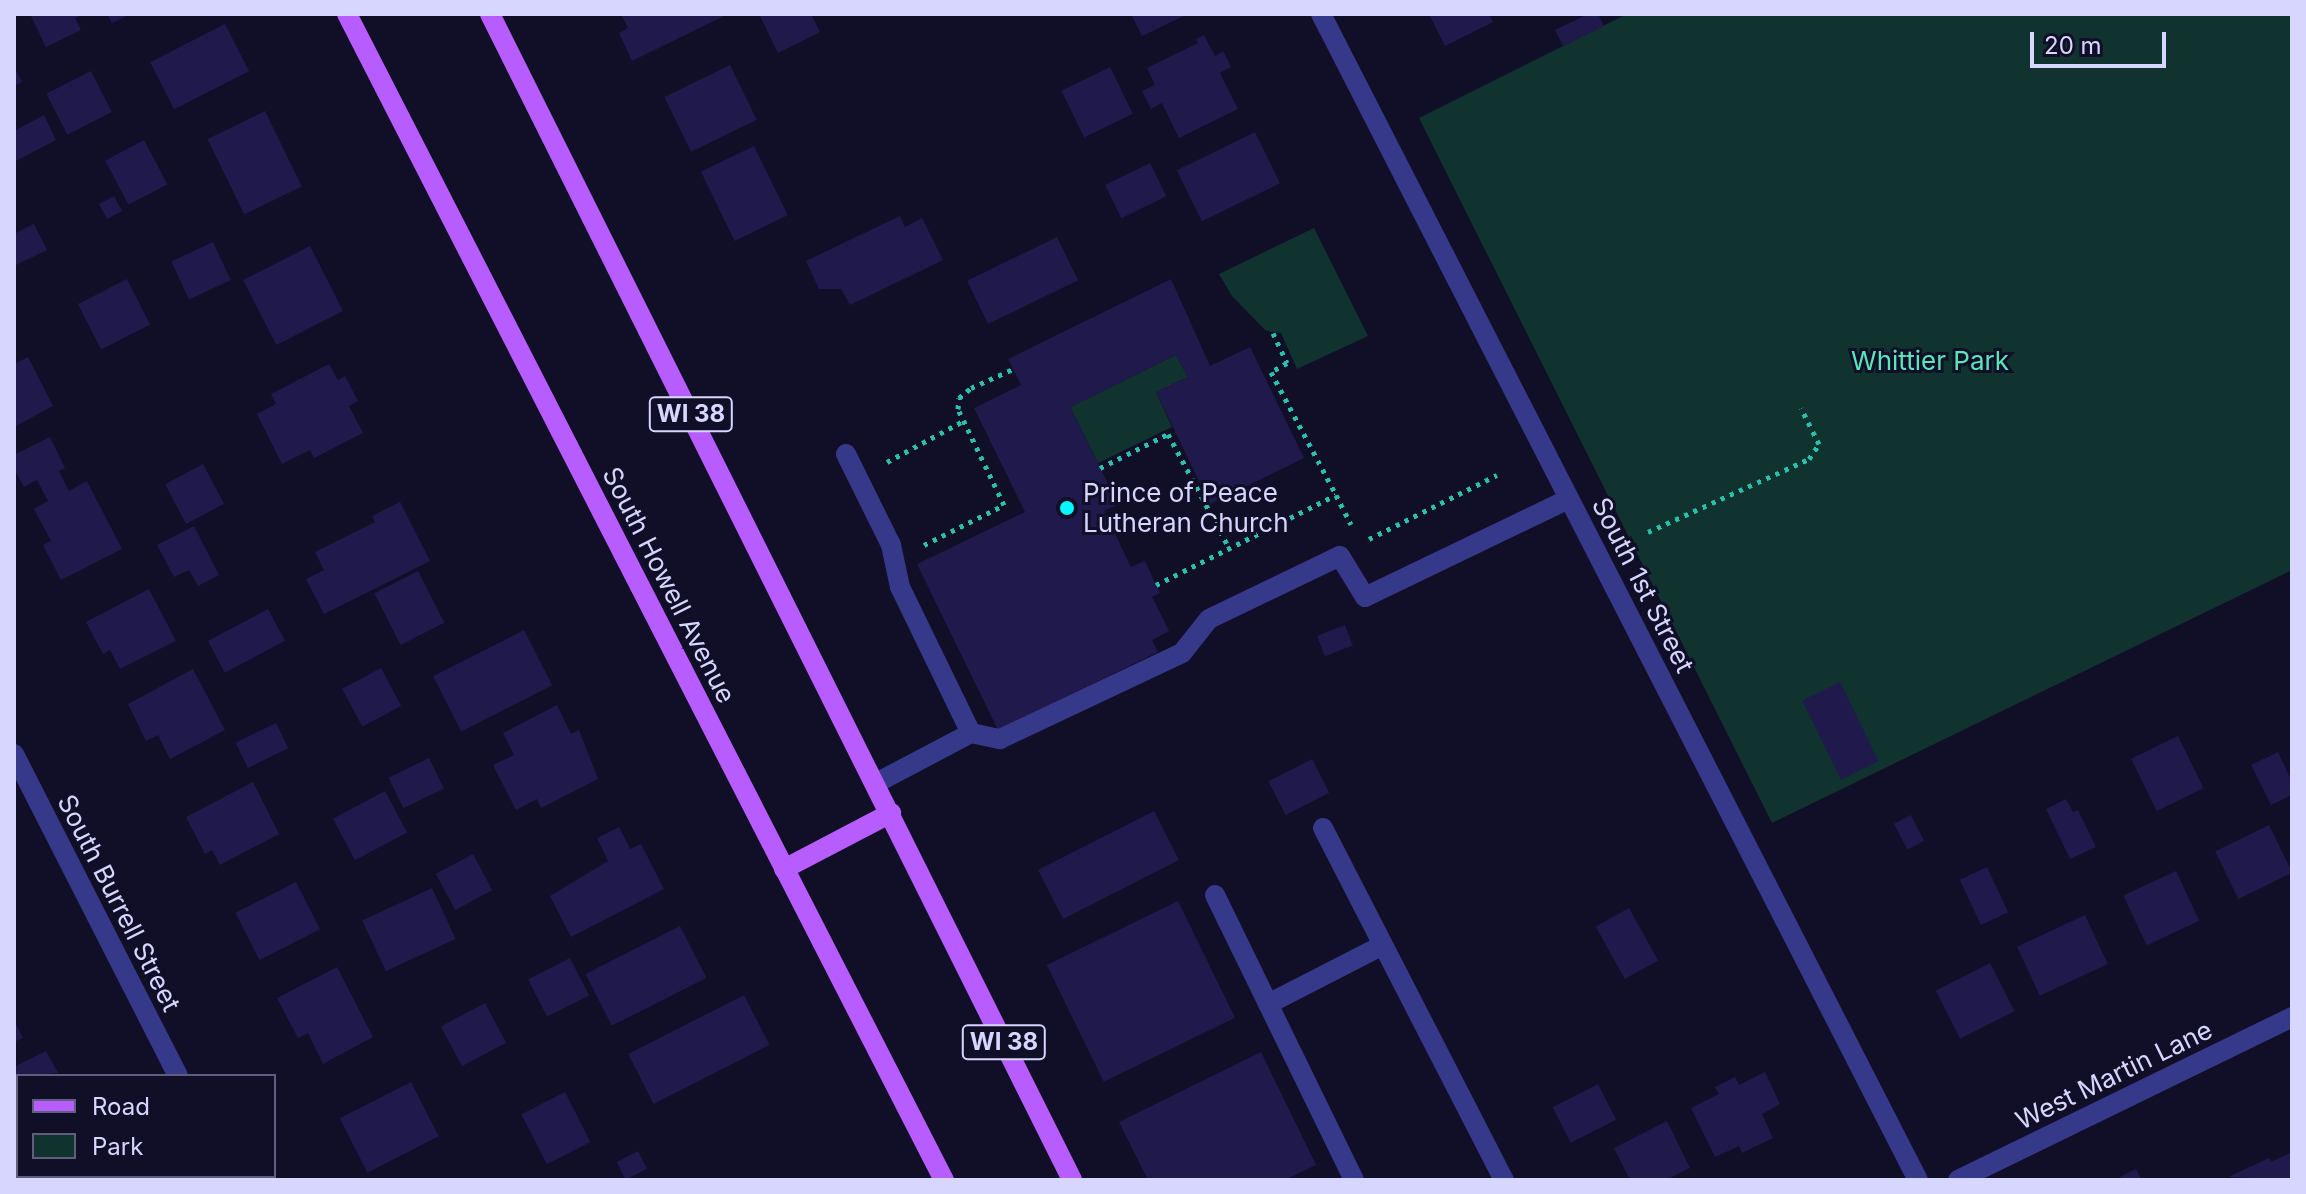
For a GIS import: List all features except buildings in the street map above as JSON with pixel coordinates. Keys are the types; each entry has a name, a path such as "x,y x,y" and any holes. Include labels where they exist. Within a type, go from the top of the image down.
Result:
{"main road":[{"name":"South Howell Avenue","path":"347,14 944,1180"},
{"name":"WI 38","path":"490,14 1072,1180"},
{"path":"784,869 891,813"}],"street":[{"name":"South 1st Street","path":"1321,14 1918,1180"},
{"path":"846,454 895,560 900,587 971,733"},
{"path":"876,783 971,733 1000,739 1182,653 1209,619 1340,556 1365,597 1569,499"},
{"name":"South Burrell Street","path":"14,754 177,1074"},
{"path":"1323,828 1504,1180"},
{"path":"1215,895 1354,1180"},
{"path":"1268,1004 1383,945"},
{"name":"West Martin Lane","path":"1958,1180 2292,1017"}],"path":[{"path":"1273,333 1287,363 1271,372 1336,495"},
{"path":"895,560 1004,505 963,421 959,398 1013,369"},
{"path":"1648,532 1809,459 1819,444 1801,408"},
{"path":"857,477 963,421"},
{"path":"1100,468 1168,434 1229,548"}],"green space":[{"name":"Whittier Park","path":"1627,14 2292,14 2292,570 1772,823 1419,118"},
{"path":"1314,228 1368,336 1297,369 1281,333 1266,331 1232,296 1219,274"},
{"path":"1176,355 1188,377 1156,392 1172,427 1098,463 1070,407"}],"place":[{"name":"Prince of Peace Lutheran Church","path":"1067,508"}]}
